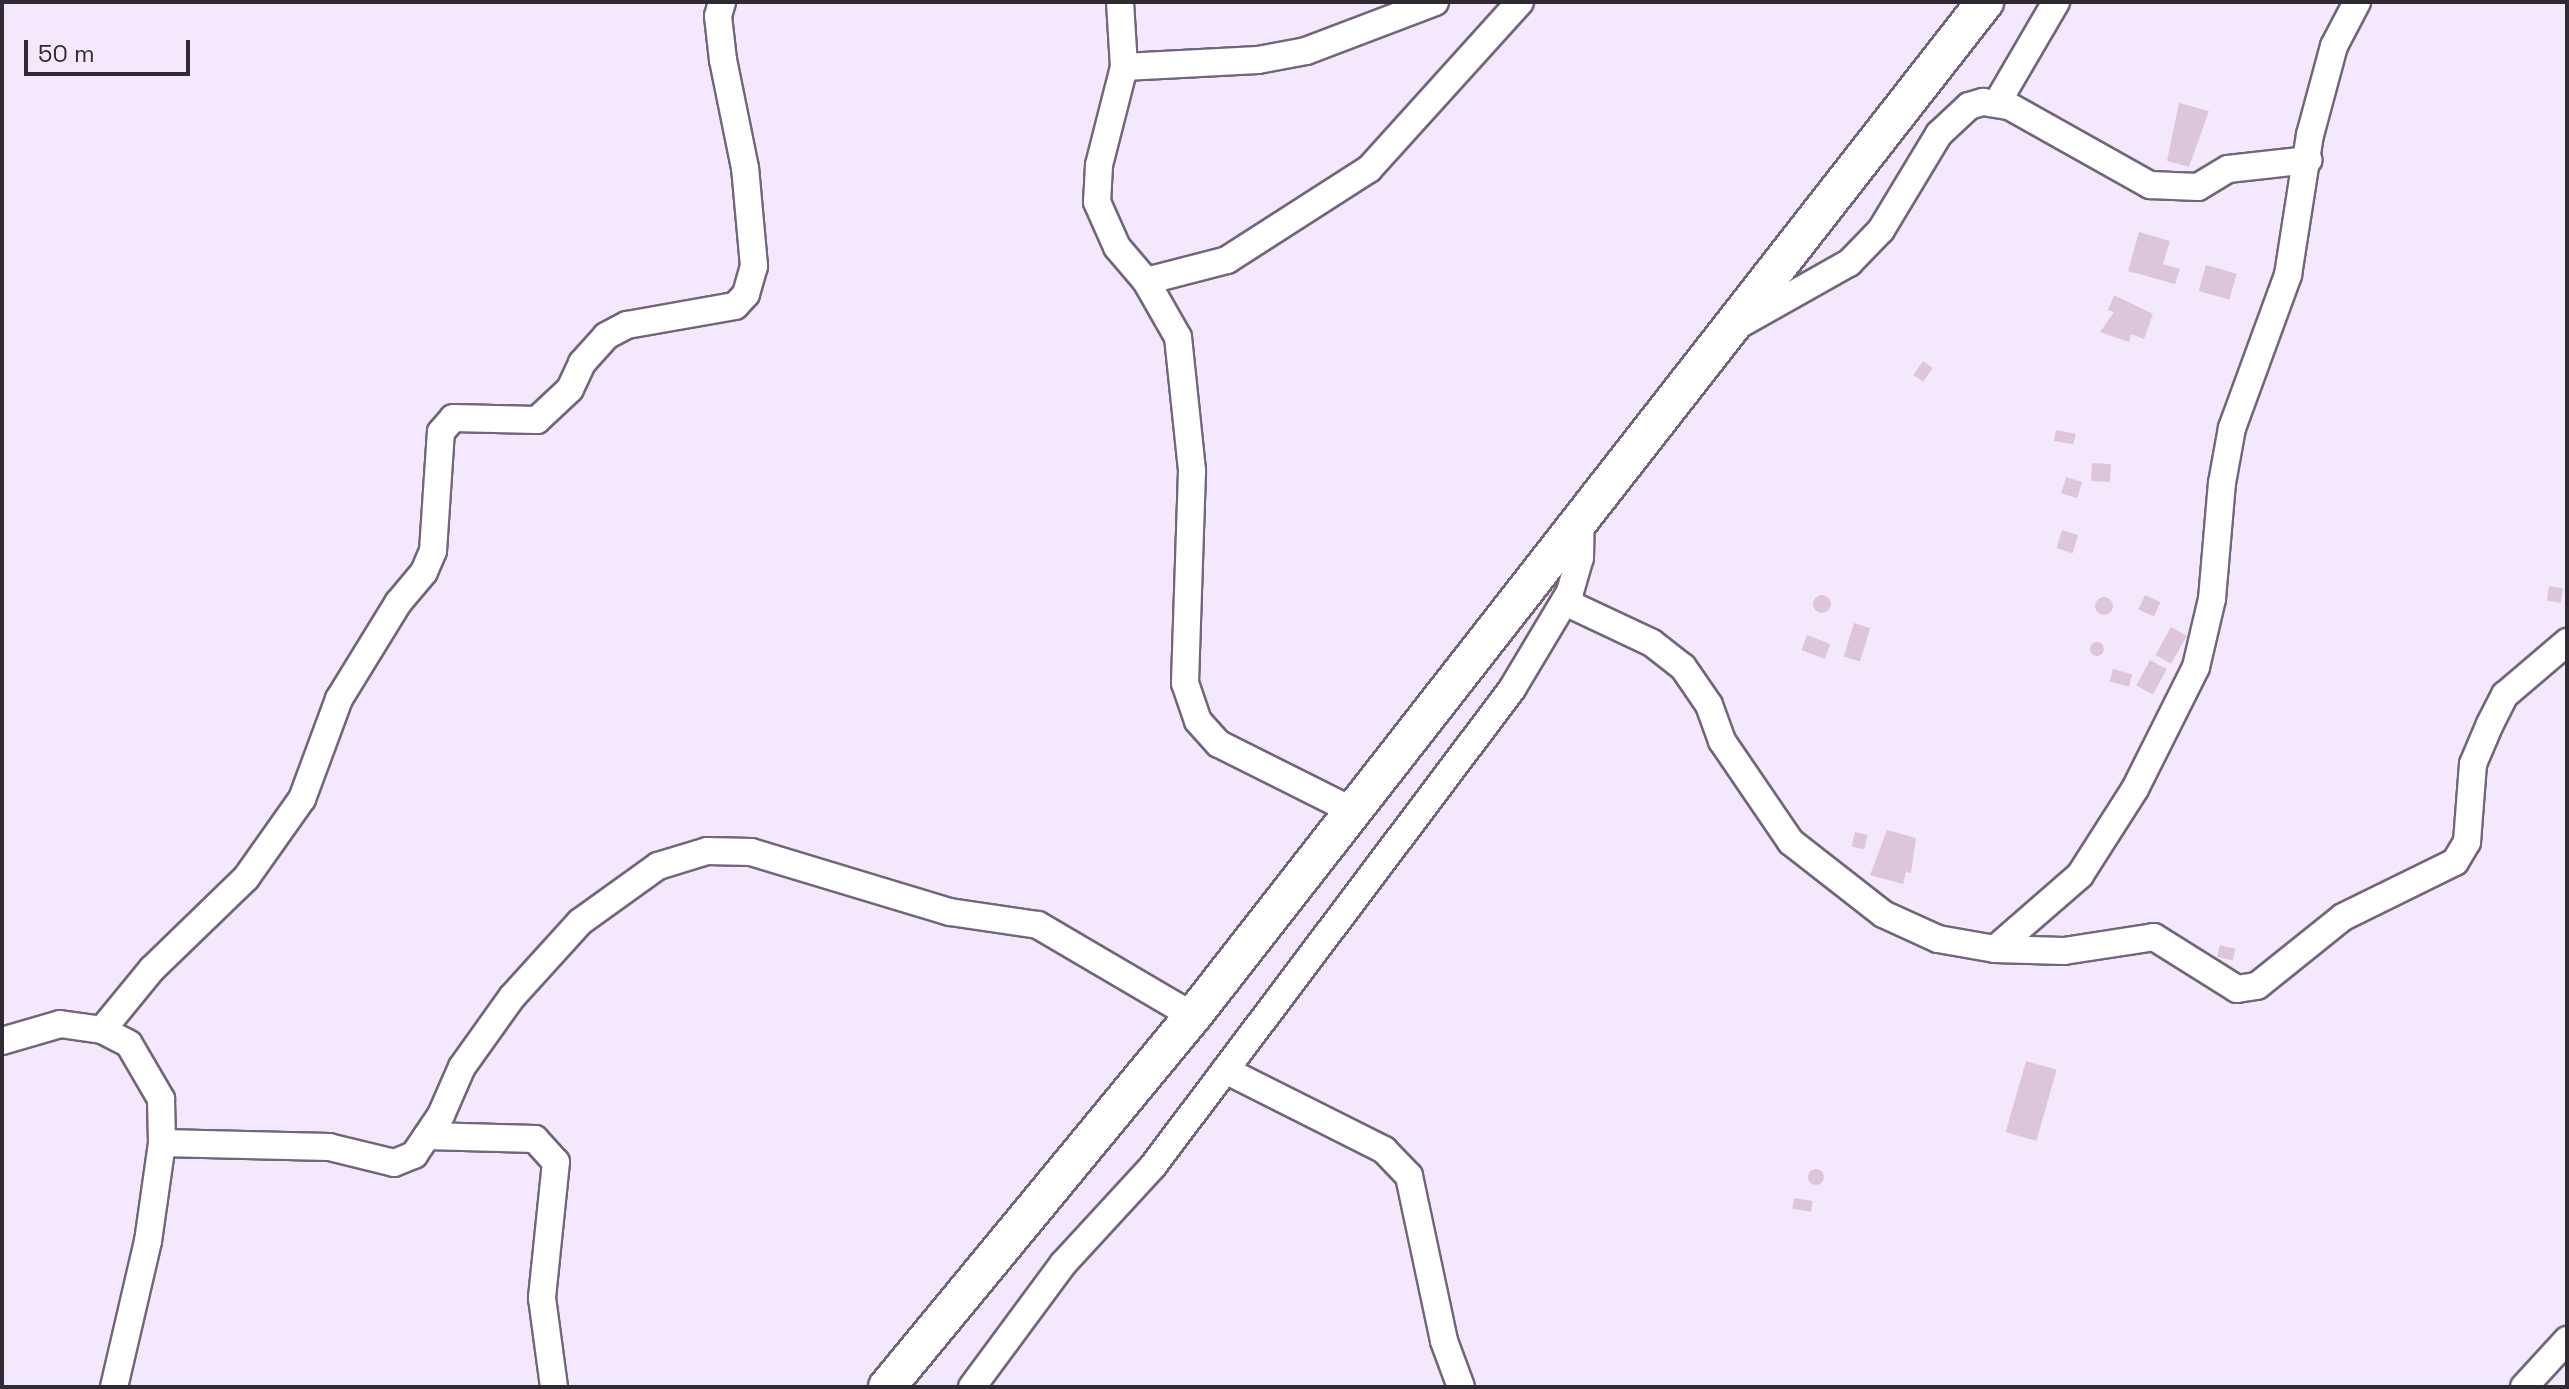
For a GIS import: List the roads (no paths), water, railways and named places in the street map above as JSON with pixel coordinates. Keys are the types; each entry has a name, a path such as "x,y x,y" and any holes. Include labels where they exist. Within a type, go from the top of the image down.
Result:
{"main road":[{"path":"887,1387 1193,1016 1581,519 1737,326 1985,2"}],"street":[{"path":"1120,2 1124,67 1099,165 1097,202 1117,247 1146,281 1178,337 1188,409 1193,543 1185,683 1198,721 1219,744 1353,811"},
{"path":"1124,67 1258,60 1306,51 1435,2"},
{"path":"1146,281 1227,260 1369,169 1520,2"},
{"path":"1997,103 2056,2"},
{"path":"1995,949 2080,875 2135,789 2196,667 2212,599 2222,483 2232,428 2288,275 2308,160 2334,46 2357,2"},
{"path":"102,1030 152,969 246,878 302,799 339,699 433,551 441,432 453,418 537,420 570,389 582,363 606,336 627,325 735,306 746,294 754,266 745,168 717,7"},
{"path":"1737,326 1849,263 1881,230 1939,134 1969,106 1997,103 2150,185 2198,187 2228,169 2308,160"},
{"path":"972,1387 1063,1264 1153,1166 1478,738 1565,602 1580,558 1581,519"},
{"path":"1565,602 1652,643 1683,667 1709,705 1722,741 1791,842 1825,873 1883,914 1938,939 1995,949 2064,951 2154,937 2219,981 2237,989 2257,986 2343,917 2455,862 2467,842 2473,764 2490,724 2505,695 2567,642"},
{"path":"162,1143 329,1147 394,1163 414,1155 462,1067 487,1032 580,922 658,866 707,851 751,852 950,912 1038,925 1193,1016"},
{"path":"2,1041 60,1024 102,1030 129,1044 161,1099 162,1143 148,1241 114,1387"},
{"path":"1225,1070 1384,1150 1409,1176 1444,1341 1461,1387"},
{"path":"427,1136 535,1139 556,1162 542,1298 554,1387"},
{"path":"2524,1387 2567,1340"}]}
